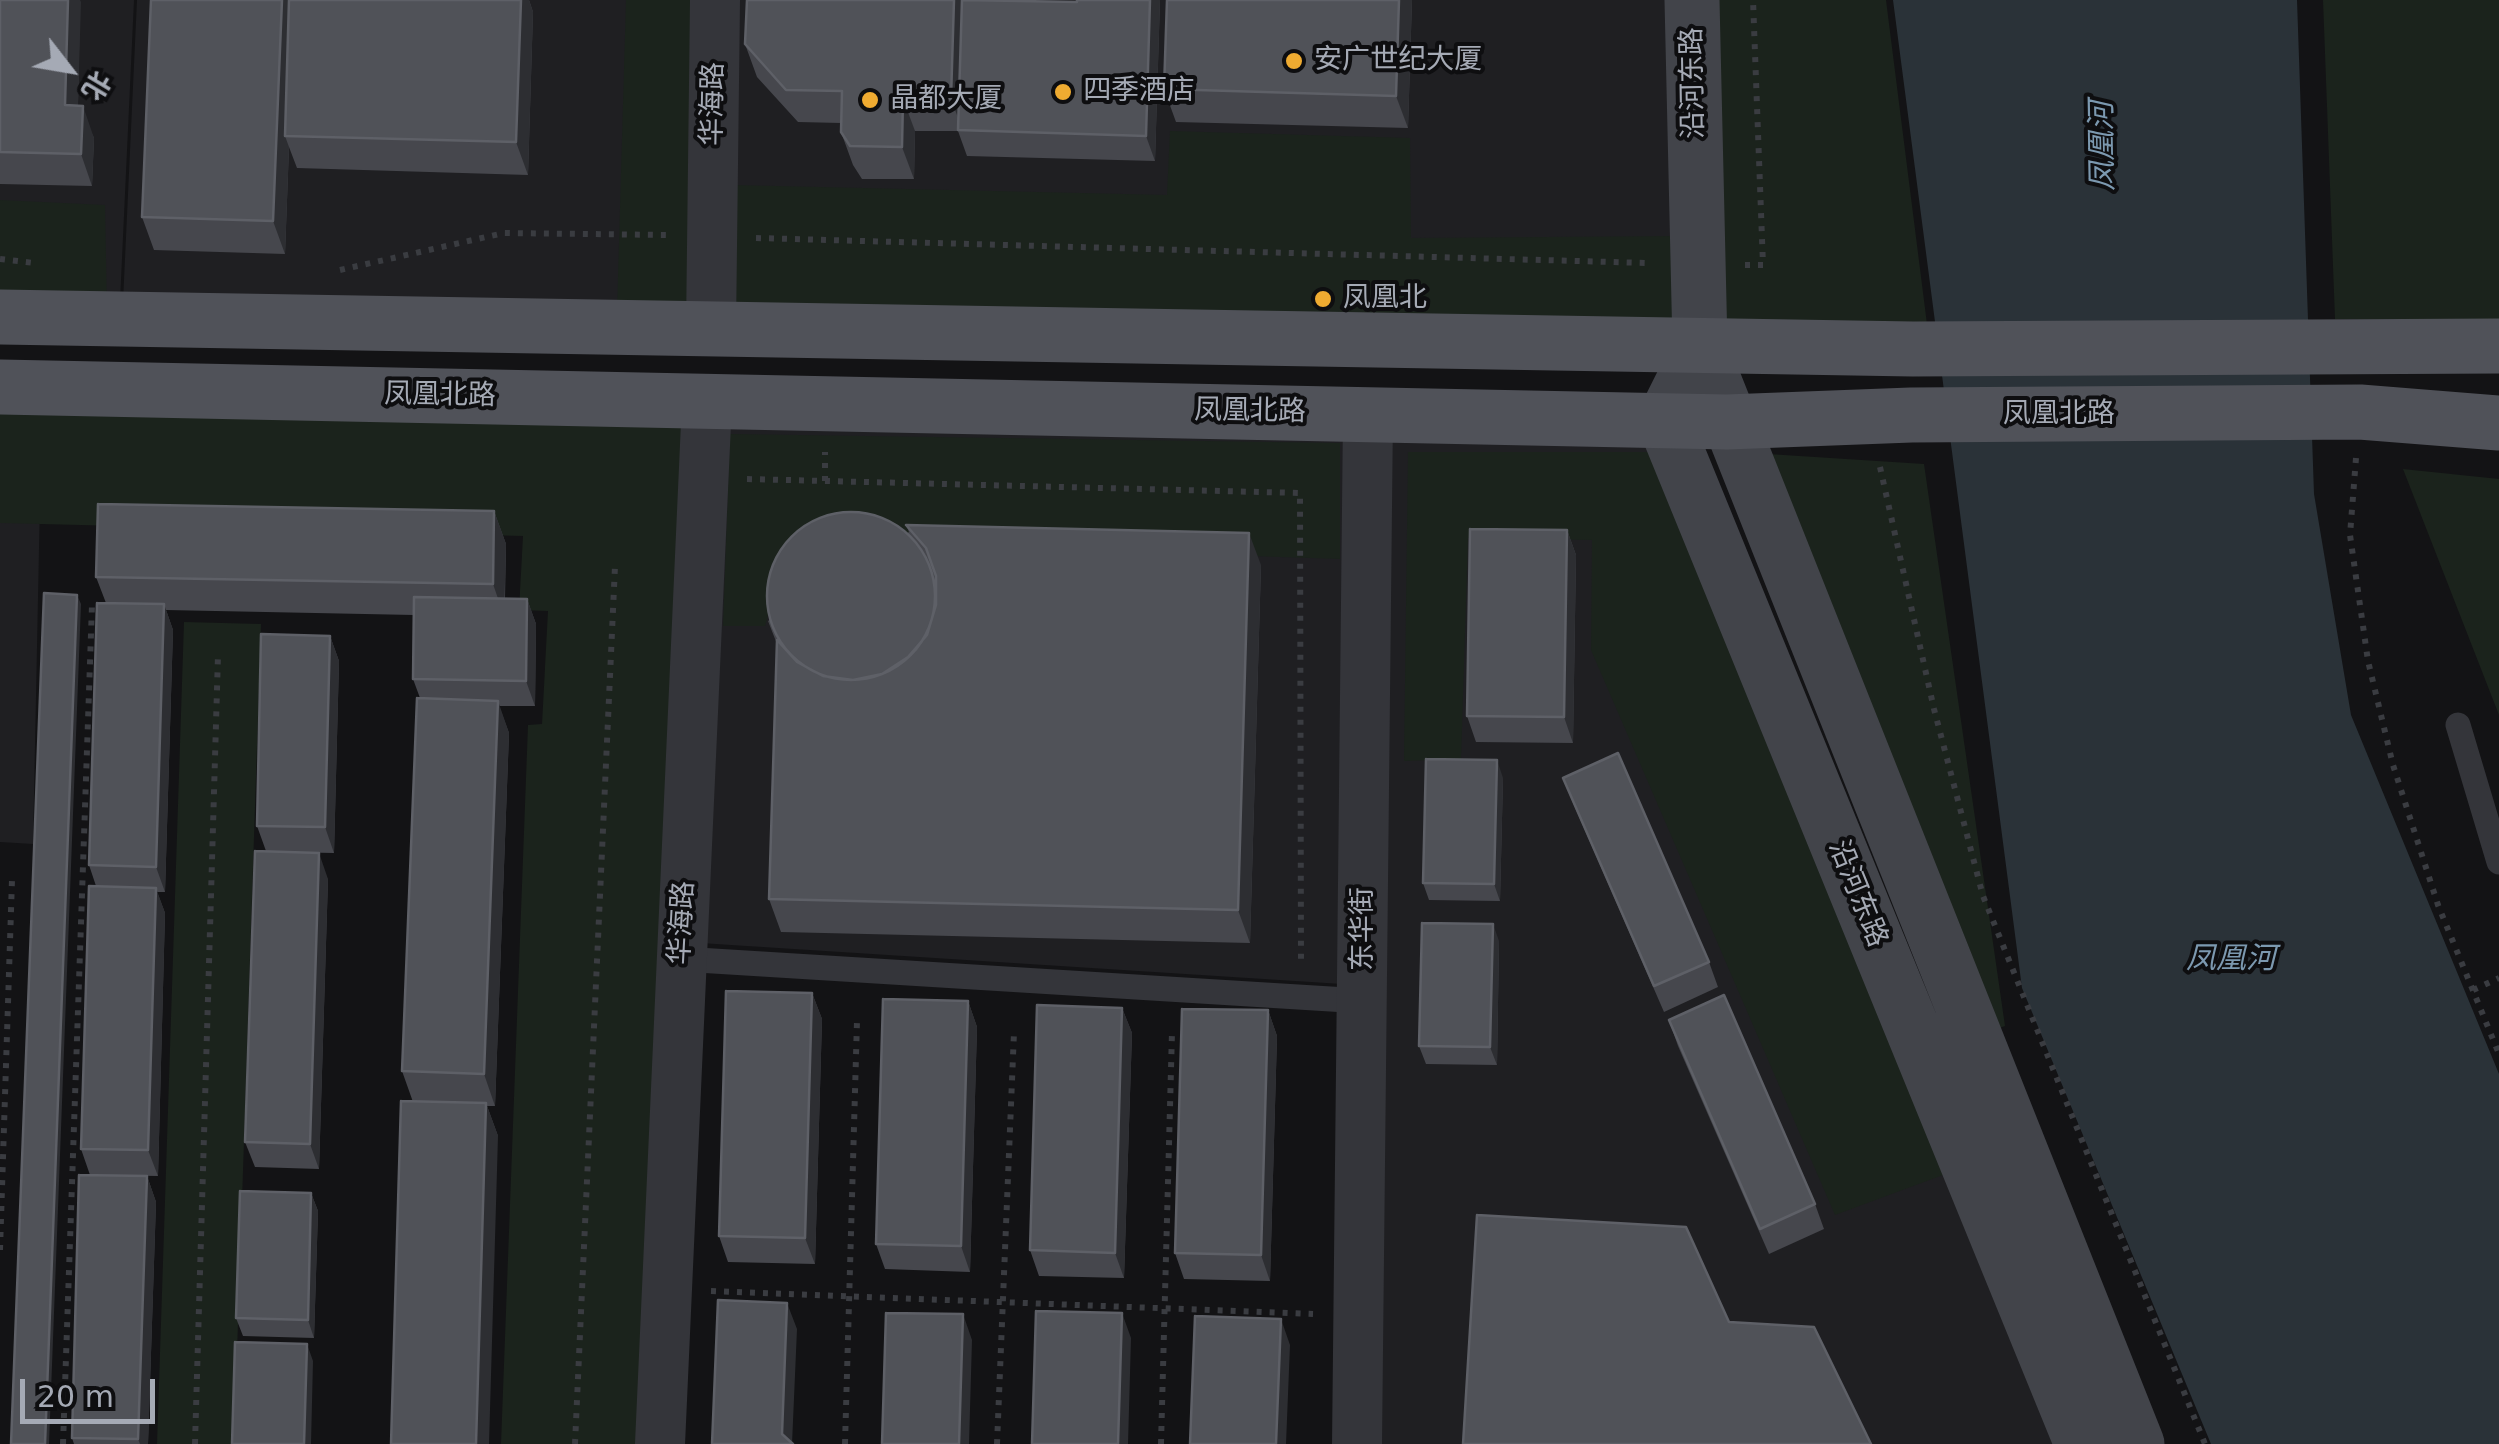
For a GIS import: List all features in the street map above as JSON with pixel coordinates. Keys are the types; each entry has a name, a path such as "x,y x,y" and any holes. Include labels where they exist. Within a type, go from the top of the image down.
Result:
{"main road":[{"path":"0,316 1913,349 2499,346"},
{"name":"凤凰北路","path":"0,387 1727,422 1890,416 2342,413 2499,423"}],"street":[{"name":"华海路","path":"712,329 715,0"},
{"name":"沿河东路","path":"1692,0 1700,346 1727,422 2137,1444"},
{"name":"沿河东路","path":"1700,346 1664,420 2082,1444"},
{"name":"华海路","path":"660,1444 707,401"},
{"name":"东华街","path":"1357,1444 1368,414"}],"lane":[{"path":"2458,725 2499,862"},
{"path":"681,959 1363,1001"}],"path":[{"path":"323,274 504,232 1763,265 1753,0"},
{"path":"0,260 52,266"},
{"path":"2342,413 2350,535 2368,662 2393,765 2438,904 2499,1054"},
{"path":"1890,416 1934,709 1983,896 2205,1444"},
{"path":"704,478 1300,493 1301,998"},
{"path":"574,1444 615,566"},
{"path":"63,1444 92,606"},
{"path":"195,1444 218,656"},
{"path":"0,1250 12,880"},
{"path":"2473,990 2499,978"},
{"path":"845,1444 857,1021"},
{"path":"997,1444 1014,1032"},
{"path":"1161,1444 1172,1032"},
{"path":"667,1290 1359,1316"}],"shaded area":[{"path":"0,0 134,0 119,323 0,321"},
{"path":"137,0 710,0 705,328 122,323"},
{"path":"626,0 703,0 698,317 617,312"},
{"path":"722,0 1685,0 1695,342 717,328"},
{"path":"1705,0 1886,0 1929,340 1710,336"},
{"path":"2323,0 2499,0 2499,320 2335,319"},
{"path":"1170,131 1410,138 1411,238 1685,236 1685,335 727,320 732,185 1167,195"},
{"path":"0,200 105,205 107,312 0,312"},
{"path":"0,400 42,401 33,844 0,842"},
{"path":"0,405 692,419 643,1444 501,1444 528,725 542,724 548,611 519,610 523,536 0,523"},
{"path":"1369,415 1663,420 2081,1444 1357,1444"},
{"path":"725,425 1349,434 1342,984 700,943"},
{"path":"730,434 1340,443 1340,559 923,545 777,583 765,626 723,626"},
{"path":"1408,452 1685,452 1943,1175 1835,1215 1591,650 1592,540 1468,538 1461,759 1404,761"},
{"path":"1737,452 1924,464 2005,1026 1959,1043"},
{"path":"2403,469 2499,479 2499,715"},
{"path":"184,622 261,624 234,1444 157,1444"}],"water":[{"name":"凤凰河","path":"1893,0 2297,0 2314,494 2351,715 2499,1074 2499,1444 2211,1444 2022,988"}],"building":[{"path":"0,0 68,0 65,105 83,106 81,154 0,152"},
{"path":"151,0 282,0 273,221 142,217"},
{"path":"289,0 521,0 516,142 285,136"},
{"name":"晶都大厦","path":"747,0 954,0 951,99 903,99 902,147 850,146 841,132 842,91 786,90 745,44"},
{"name":"四季酒店","path":"962,0 1150,0 1146,136 958,130"},
{"name":"安广世纪大厦","path":"1167,0 1399,0 1396,96 1164,89"},
{"path":"98,504 494,511 493,584 96,577"},
{"path":"851,512 883,518 911,536 929,564 935,596 929,628 911,656 883,674 851,680 819,674 791,656 773,628 767,596 773,564 791,536 819,518"},
{"path":"906,525 1249,533 1238,910 769,899 777,640 797,662 823,676 853,680 882,674 908,657 927,635 936,605 936,576 926,548"},
{"path":"1470,529 1567,530 1564,717 1467,716"},
{"path":"44,593 77,595 45,1444 11,1444"},
{"path":"414,597 527,599 526,681 413,679"},
{"path":"97,603 164,604 156,867 89,865"},
{"path":"261,634 330,636 325,827 257,826"},
{"path":"417,698 498,701 484,1074 402,1071"},
{"path":"1618,753 1709,962 1654,986 1563,778"},
{"path":"1426,759 1497,760 1494,884 1423,883"},
{"path":"255,851 319,853 310,1144 245,1142"},
{"path":"89,886 156,888 148,1150 81,1149"},
{"path":"1422,923 1493,924 1490,1047 1419,1046"},
{"path":"726,991 812,993 805,1238 719,1236"},
{"path":"1724,995 1815,1204 1760,1229 1669,1020"},
{"path":"883,999 968,1001 961,1246 876,1244"},
{"path":"1037,1005 1122,1008 1115,1253 1030,1250"},
{"path":"1182,1009 1268,1010 1261,1255 1175,1253"},
{"path":"401,1101 486,1103 476,1444 391,1444"},
{"path":"79,1175 147,1176 138,1439 72,1438"},
{"path":"240,1191 311,1193 308,1320 236,1318"},
{"path":"1477,1215 1686,1227 1729,1322 1814,1327 1871,1444 1463,1444"},
{"path":"718,1300 787,1303 782,1434 793,1444 712,1444"},
{"path":"1036,1311 1122,1313 1118,1444 1032,1444"},
{"path":"886,1313 963,1314 959,1444 882,1444"},
{"path":"1195,1316 1281,1319 1276,1444 1190,1444"},
{"path":"235,1342 307,1344 304,1444 232,1444"}],"place":[{"name":"安广世纪大厦","path":"1294,61"},
{"name":"四季酒店","path":"1063,92"},
{"name":"晶都大厦","path":"870,100"},
{"name":"凤凰北","path":"1323,299"}]}
